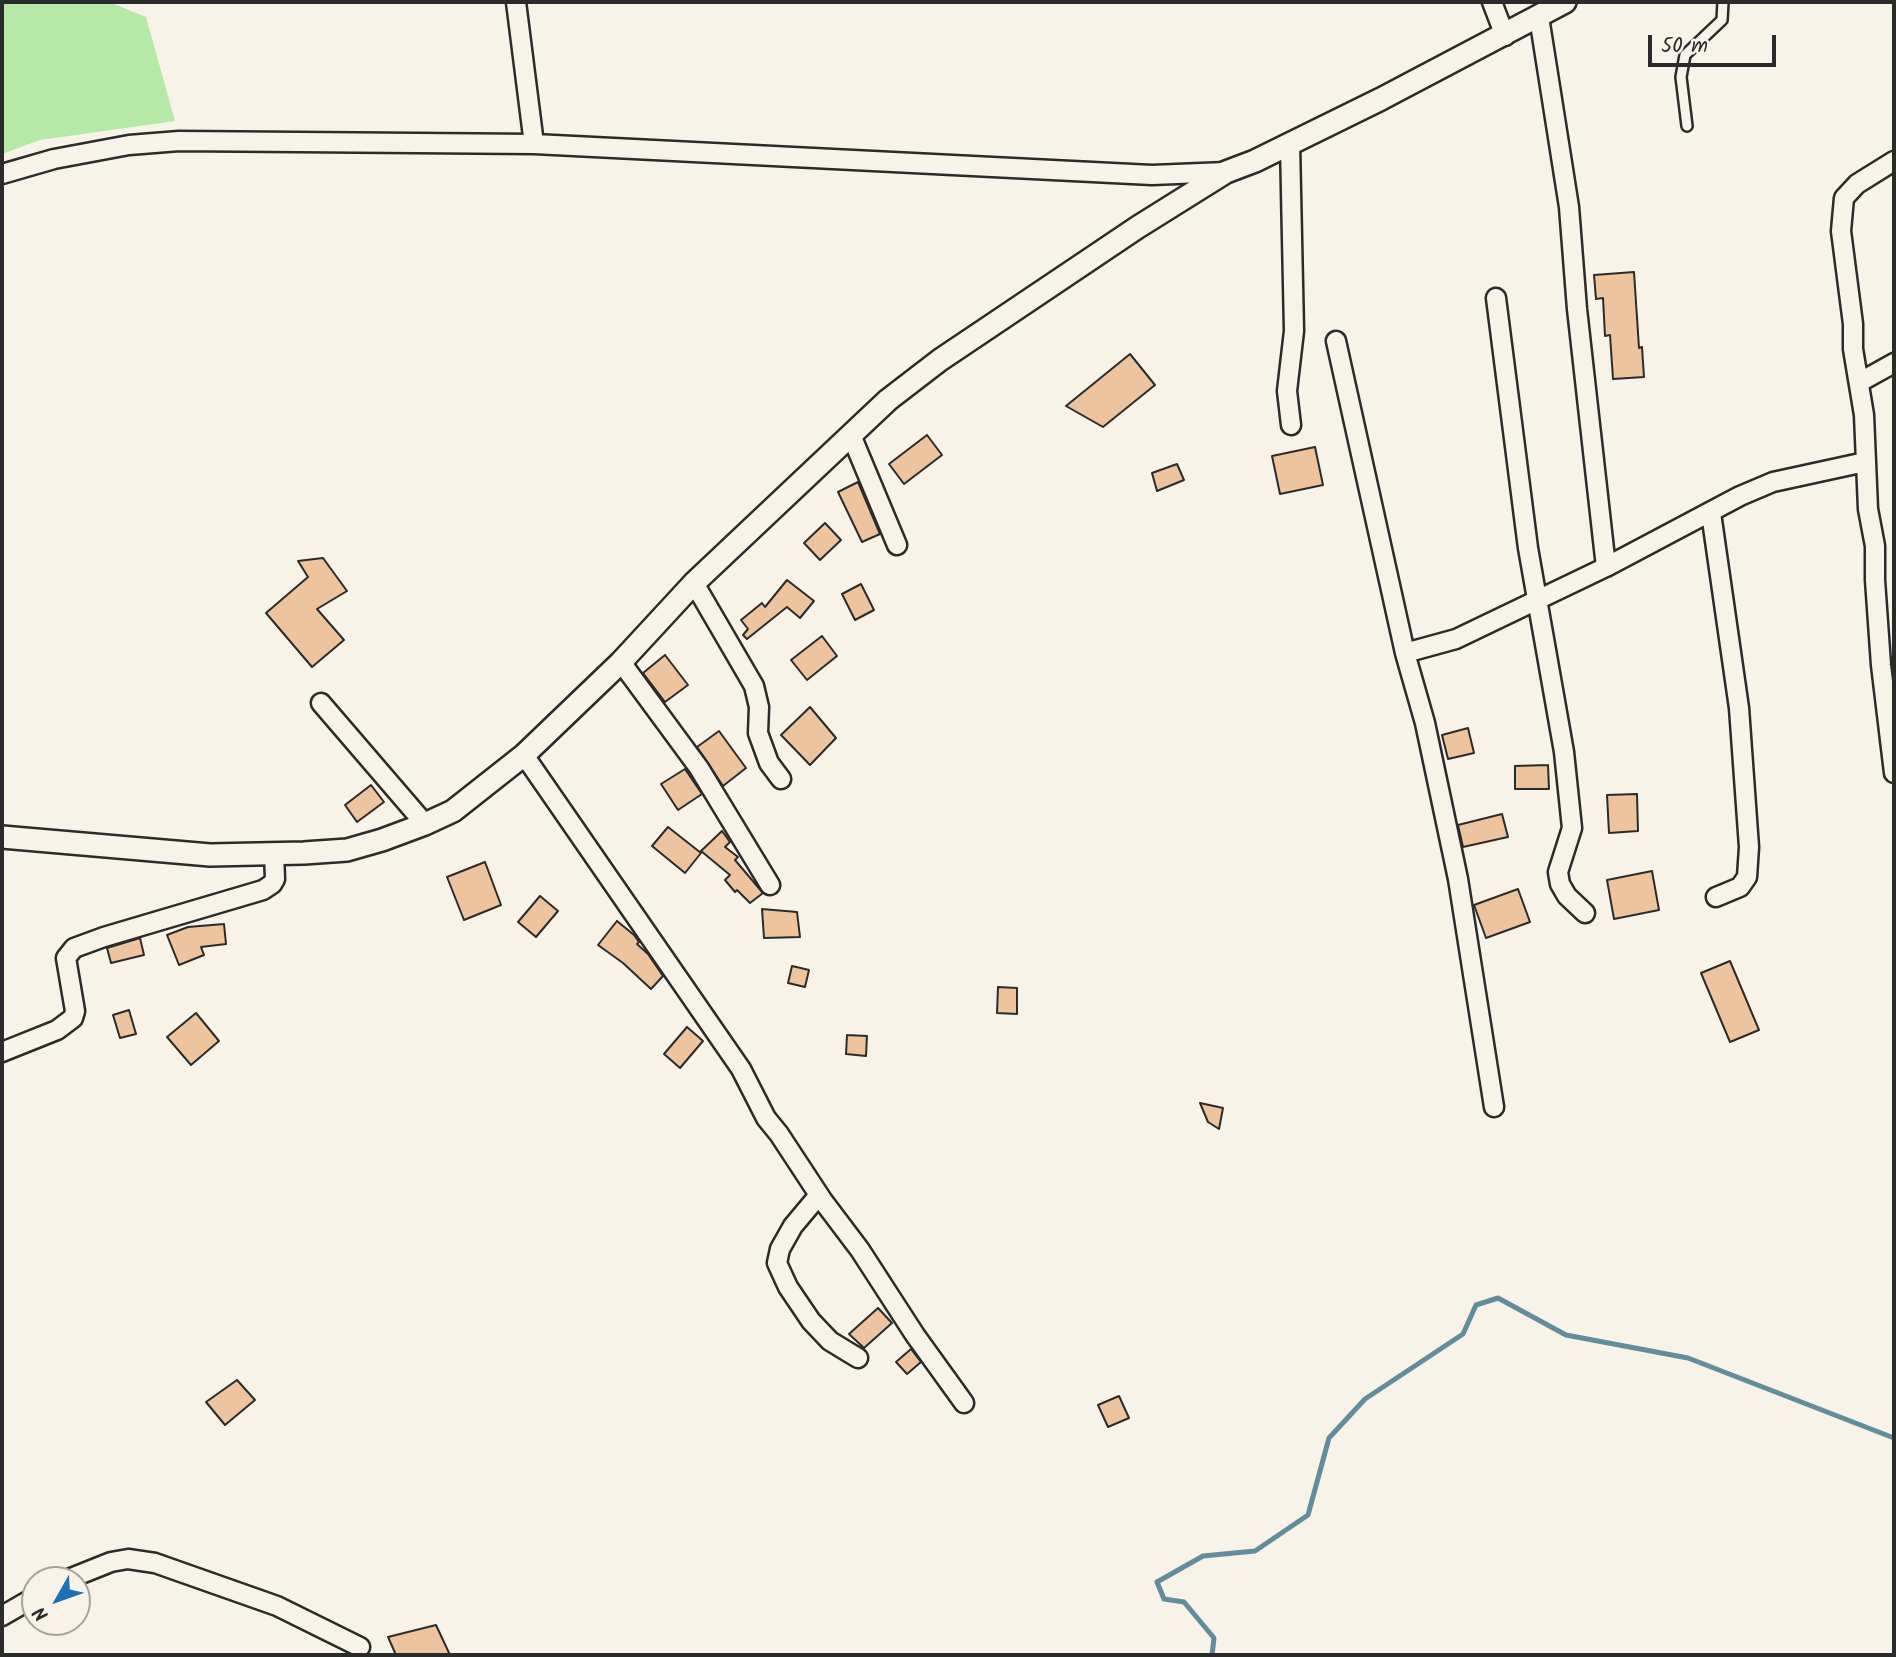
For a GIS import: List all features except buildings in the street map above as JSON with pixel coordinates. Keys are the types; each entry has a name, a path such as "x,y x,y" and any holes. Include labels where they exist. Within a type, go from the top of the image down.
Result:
{"street":[{"path":"516,2 534,144"},
{"path":"1492,2 1505,36"},
{"path":"2,837 210,855 346,850 425,824 453,811 524,755 621,663 694,583 888,400 940,360 1138,227 1226,172 1290,144 1505,36 1565,2"},
{"path":"1539,16 1569,207 1577,309 1606,567"},
{"path":"2,174 54,159 128,145 179,141 534,144 1152,175 1226,172"},
{"path":"1290,144 1294,331 1287,391 1291,425"},
{"path":"1894,162 1857,184 1844,198 1841,210 1841,231 1853,324 1853,349 1864,415 1868,509 1875,546 1881,665 1894,774"},
{"path":"1496,298 1537,601 1564,752 1572,828 1558,872 1560,884 1567,896 1585,913"},
{"path":"1336,341 1405,653 1425,723 1458,879 1494,1107"},
{"path":"1860,382 1894,363"},
{"path":"851,435 897,545"},
{"path":"1405,653 1456,639 1606,567 1740,496 1773,482 1865,462"},
{"path":"1711,513 1740,718 1749,847 1747,877 1740,887 1716,897"},
{"path":"694,583 754,686 759,707 758,733 769,763 781,779"},
{"path":"621,663 699,768 770,885"},
{"path":"321,703 425,824"},
{"path":"524,755 741,1069 766,1118 779,1133 964,1403"},
{"path":"2,1052 57,1030 72,1018 75,1011 66,958 74,948 263,890 275,879 274,853"},
{"path":"819,1195 793,1226 780,1249 777,1263 788,1287 811,1321 830,1341 858,1358"},
{"path":"91,1570 128,1559 155,1563 266,1602 360,1647"},
{"path":"2,1616 21,1605"}],"lane":[{"path":"1687,126 1681,77 1685,55 1722,20 1723,2"}],"green space":[{"path":"2,2 109,2 146,17 175,121 40,140 2,154"}],"waterway":[{"path":"1212,1655 1214,1638 1184,1602 1164,1599 1157,1582 1203,1556 1255,1551 1308,1515 1329,1438 1365,1399 1463,1334 1476,1305 1498,1298 1566,1335 1688,1358 1894,1438"}]}
